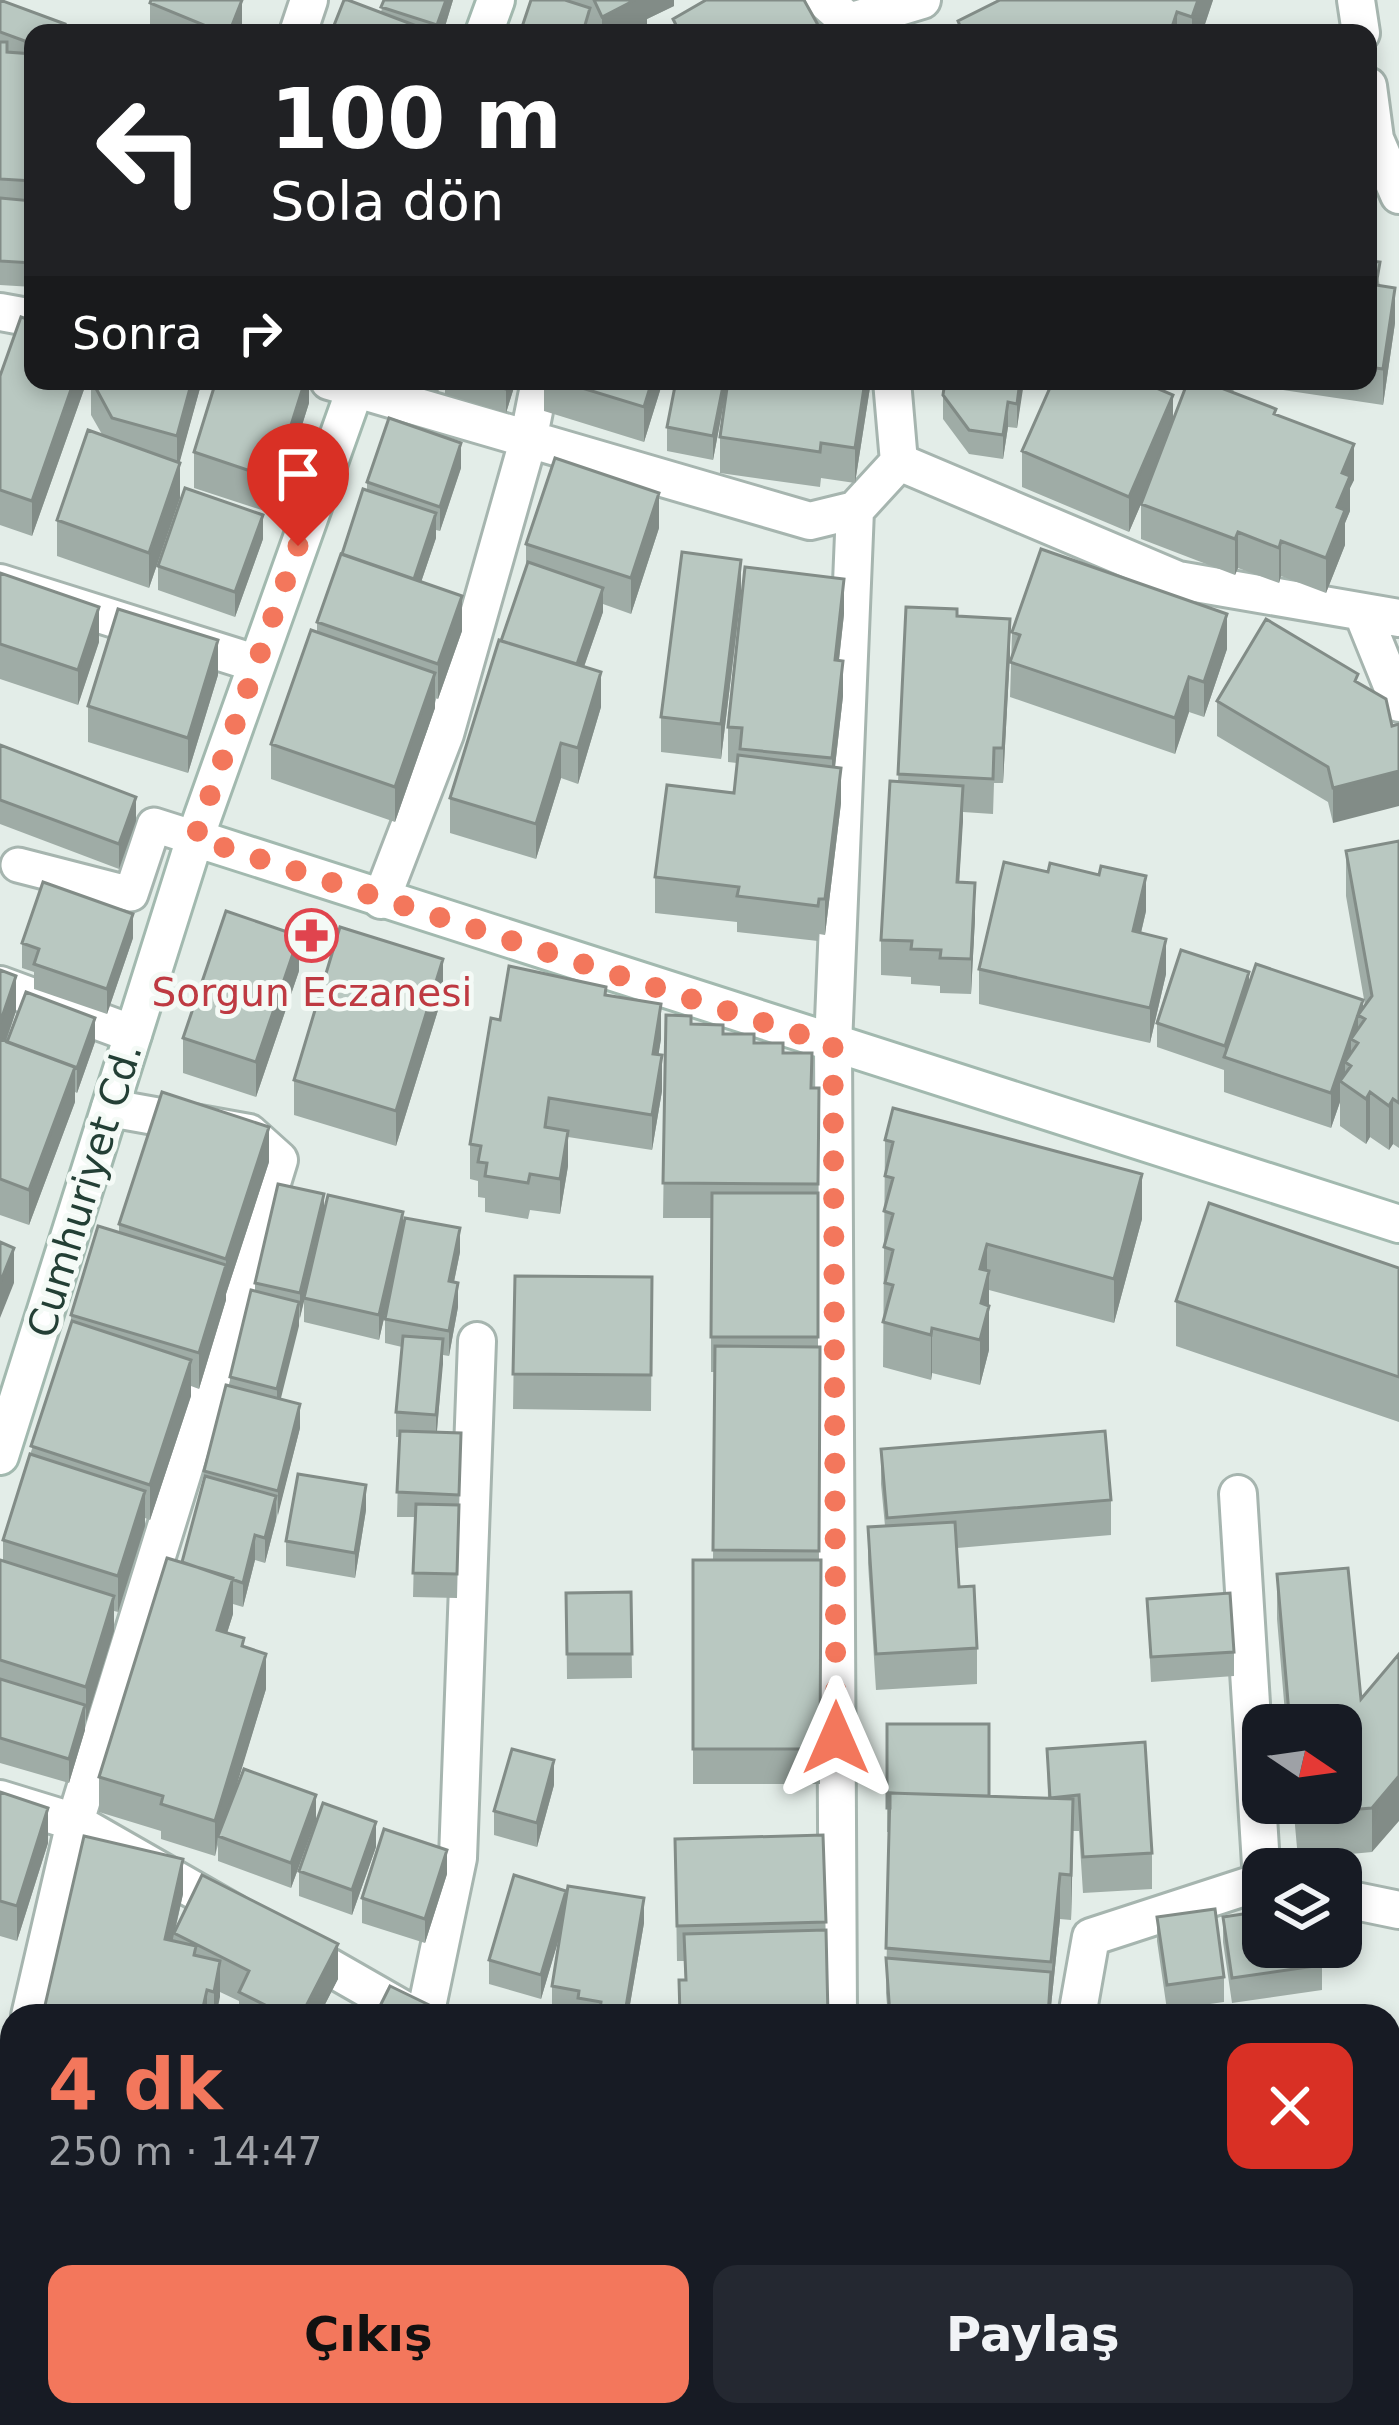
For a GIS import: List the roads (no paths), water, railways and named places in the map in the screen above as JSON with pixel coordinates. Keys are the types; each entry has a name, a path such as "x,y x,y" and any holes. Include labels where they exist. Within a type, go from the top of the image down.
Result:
{"street":[{"path":"842,18 922,0"},
{"path":"1387,139 1399,195"},
{"name":"Cumhuriyet Cd.","path":"0,1456 8,1402 110,1108 345,390"},
{"path":"366,390 810,520 855,510 899,462 893,390"},
{"path":"381,900 445,734 538,390"},
{"path":"899,462 1178,580 1381,616 1399,703"},
{"path":"838,2004 833,1045 855,510"},
{"path":"0,583 255,663"},
{"path":"18,866 131,894 154,825 1399,1224"},
{"path":"0,985 133,1034"},
{"path":"33,2004 76,1822 278,1160 249,1133 110,1108"},
{"path":"428,2004 458,1858 477,1341"},
{"path":"1238,1494 1261,1848"},
{"path":"0,1799 76,1822 394,2004"},
{"path":"1079,2004 1091,1937 1242,1888"},
{"path":"1362,1902 1399,1910"}],"place":[{"name":"Sorgun Eczanesi","path":"312,935"}]}
